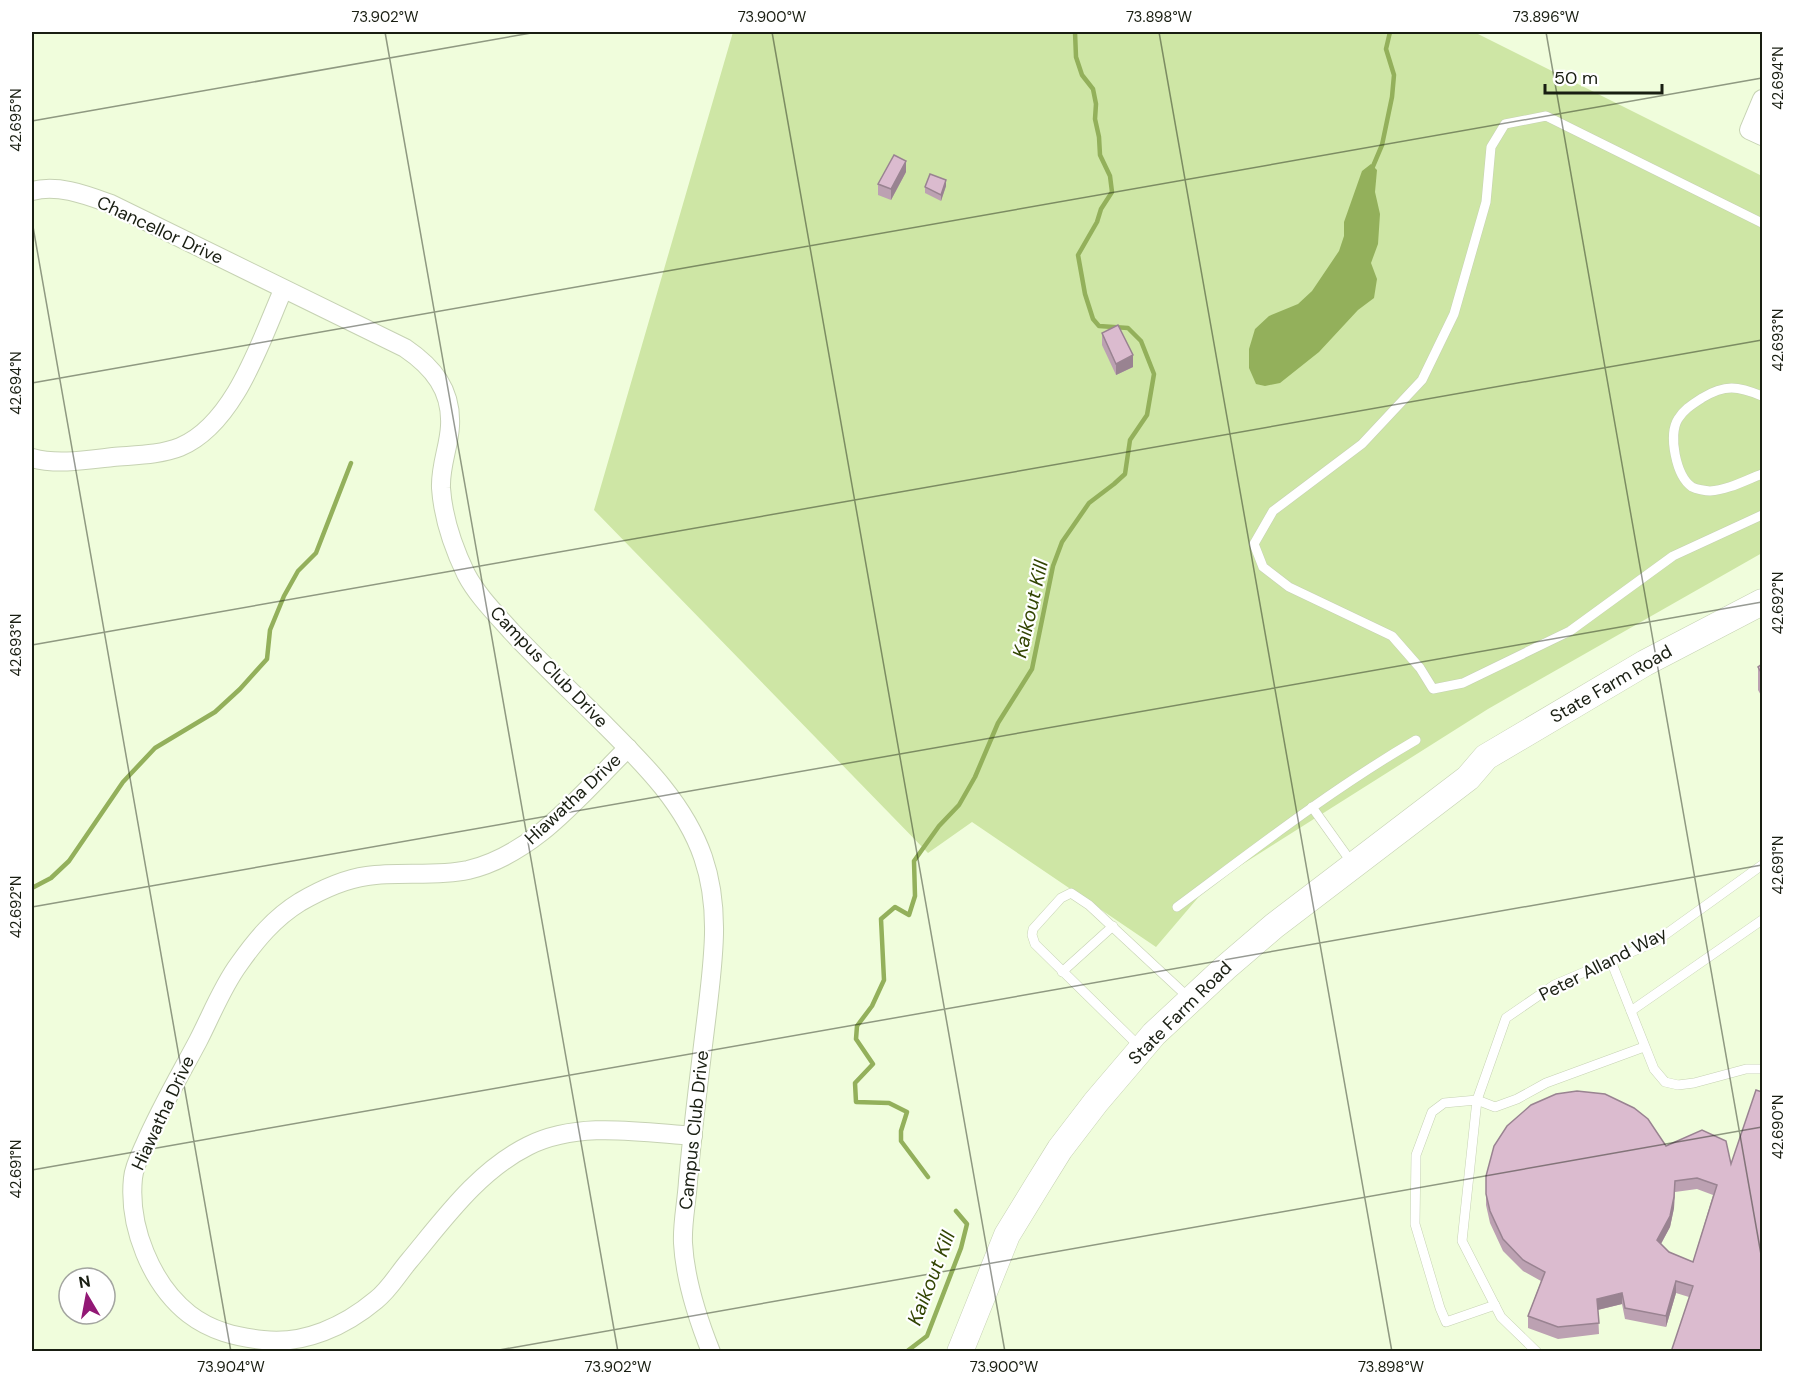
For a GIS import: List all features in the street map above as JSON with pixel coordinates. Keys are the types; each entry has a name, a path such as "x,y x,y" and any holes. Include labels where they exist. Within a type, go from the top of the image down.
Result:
{"main road":[{"name":"State Farm Road","path":"960,1352 1007,1235 1027,1202 1067,1140 1154,1034 1274,926 1468,778 1486,757 1645,663 1762,602"},
{"name":"State Farm Road","path":"1468,778 1495,772 1662,671 1762,620"}],"street":[{"path":"1762,99 1749,130 1762,136"},
{"name":"Chancellor Drive","path":"32,191 45,187 76,192 111,204 405,348 423,360"},
{"path":"32,458 44,461 90,460 156,453 180,447 202,434 222,412 245,375 283,290"},
{"name":"Campus Club Drive","path":"423,360 436,375 449,406 450,426 442,470 443,509 467,575 484,600 521,642 628,748 668,794 682,813 702,856 709,880 715,920 715,944 683,1242 688,1283 711,1352"},
{"name":"Hiawatha Drive","path":"628,748 553,822 528,843 487,864 452,872 365,876 346,881 301,902 263,932 236,968 153,1126 133,1173 131,1198 138,1232 156,1276 176,1303 201,1323 234,1337 274,1341 294,1340 328,1330 378,1299 451,1209 482,1178 508,1157 532,1144 574,1131 602,1130 693,1136"}],"lane":[{"path":"1762,223 1546,116 1504,124 1491,147 1486,202 1454,314 1422,380 1362,444 1273,511 1254,543 1263,567 1289,587 1392,636 1420,668 1433,690 1463,683 1569,631 1673,556 1762,514"},
{"path":"1762,396 1745,388 1717,389 1689,406 1677,420 1673,436 1679,470 1693,487 1708,491 1762,474"},
{"path":"1177,908 1312,807 1416,740"},
{"path":"1312,807 1353,865"},
{"name":"Peter Alland Way","path":"1537,1352 1501,1317 1462,1241 1477,1100 1506,1018 1554,985 1654,942 1762,865"},
{"path":"1142,1049 1035,944 1033,929 1060,898 1071,893 1089,905 1191,1000"},
{"path":"1631,1011 1762,920"},
{"path":"1062,972 1113,926"},
{"path":"1611,961 1644,1047 1654,1069 1665,1082 1678,1085 1694,1083 1746,1069 1762,1069"},
{"path":"1495,1305 1446,1322 1440,1308 1415,1224 1416,1155 1432,1112 1444,1103 1477,1100 1495,1107 1518,1100 1546,1083 1644,1047"}],"shaded area":[{"path":"733,32 1474,32 1762,176 1762,553 1488,709 1208,886 1156,947 972,822 928,853 594,510"},
{"path":"1371,164 1377,170 1375,192 1380,214 1378,244 1371,263 1377,279 1374,298 1358,310 1319,352 1280,383 1265,386 1256,384 1249,368 1249,349 1255,329 1269,316 1298,304 1312,291 1339,251 1344,236 1344,222 1362,171"}],"building":[{"path":"894,155 906,161 891,189 878,184"},
{"path":"930,174 946,180 941,195 925,187"},
{"path":"1118,325 1133,355 1116,364 1102,333"},
{"path":"1756,1090 1762,1092 1762,1352 1671,1352 1693,1286 1676,1281 1666,1316 1625,1308 1622,1293 1597,1299 1599,1323 1558,1327 1528,1316 1545,1272 1523,1260 1503,1239 1490,1211 1486,1194 1486,1176 1494,1146 1507,1126 1531,1105 1556,1094 1577,1091 1605,1094 1634,1108 1648,1119 1666,1146 1702,1130 1726,1141 1731,1164","holes":["1697,1178 1717,1185 1693,1262 1669,1252 1657,1240 1670,1216 1675,1181"]}],"waterway":[{"name":"Kaikout Kill","path":"928,1177 901,1141 901,1131 907,1112 889,1103 856,1102 855,1083 873,1064 856,1039 857,1026 872,1006 884,980 881,919 895,907 909,915 915,896 914,861 939,826 959,805 975,777 998,723 1032,669 1053,566 1062,542 1089,503 1125,474 1130,440 1147,415 1154,374 1141,341 1128,328 1099,326 1093,319 1085,294 1078,255 1112,192 1110,176 1100,155 1093,89 1082,75 1076,57 1075,32"},
{"path":"1371,171 1382,145 1392,97 1394,75 1386,49 1390,32"},
{"path":"32,888 51,878 69,861 123,782 155,748 215,712 267,659 270,630 284,596 298,571 316,553 351,463"},
{"name":"Kaikout Kill","path":"906,1352 927,1336 961,1248 967,1224 956,1211"}]}
